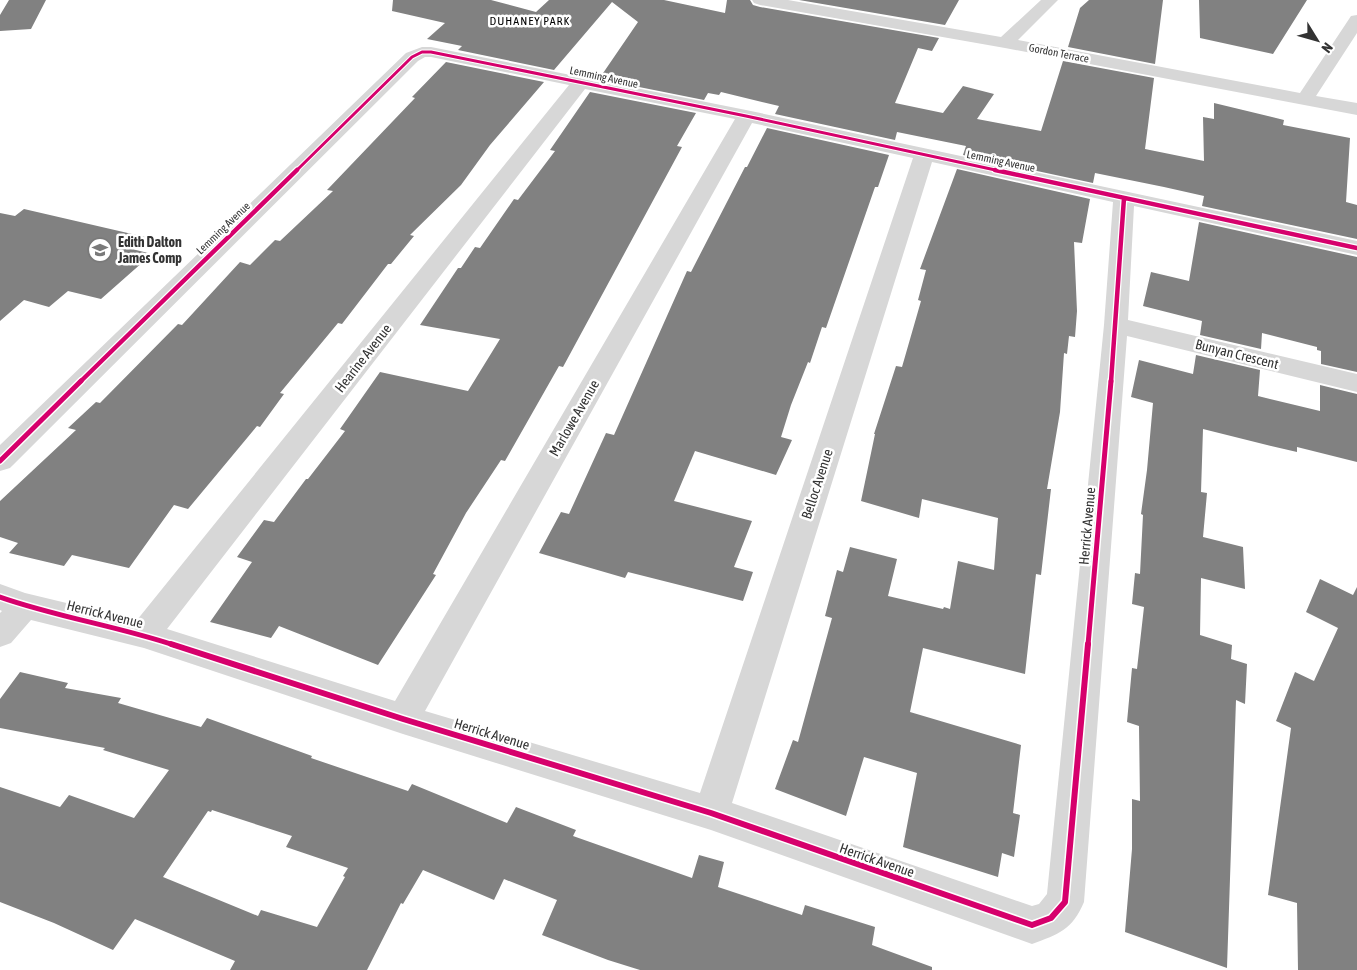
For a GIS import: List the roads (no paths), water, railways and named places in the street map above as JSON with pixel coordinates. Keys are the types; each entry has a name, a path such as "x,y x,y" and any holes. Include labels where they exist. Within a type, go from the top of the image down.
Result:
{"street":[{"name":"Gordon Terrace","path":"760,0 1005,43 1357,109"},
{"path":"1005,43 1050,0"},
{"path":"1304,100 1357,20"},
{"name":"Lemming Avenue","path":"0,460 412,57 422,52 431,52 746,116 1357,248"},
{"name":"Hearine Avenue","path":"144,635 581,82"},
{"name":"Marlowe Avenue","path":"403,719 746,116"},
{"name":"Belloc Avenue","path":"711,814 924,155"},
{"name":"Herrick Avenue","path":"12,602 144,635 403,719 711,814 1032,925 1051,918 1065,902 1116,325 1124,198"},
{"name":"Bunyan Crescent","path":"1116,325 1357,383"},
{"path":"0,634 12,602"}],"place":[{"name":"Edith Dalton James Comp","path":"100,250"}],"district":[{"name":"DUHANEY PARK","path":"530,21"}]}
